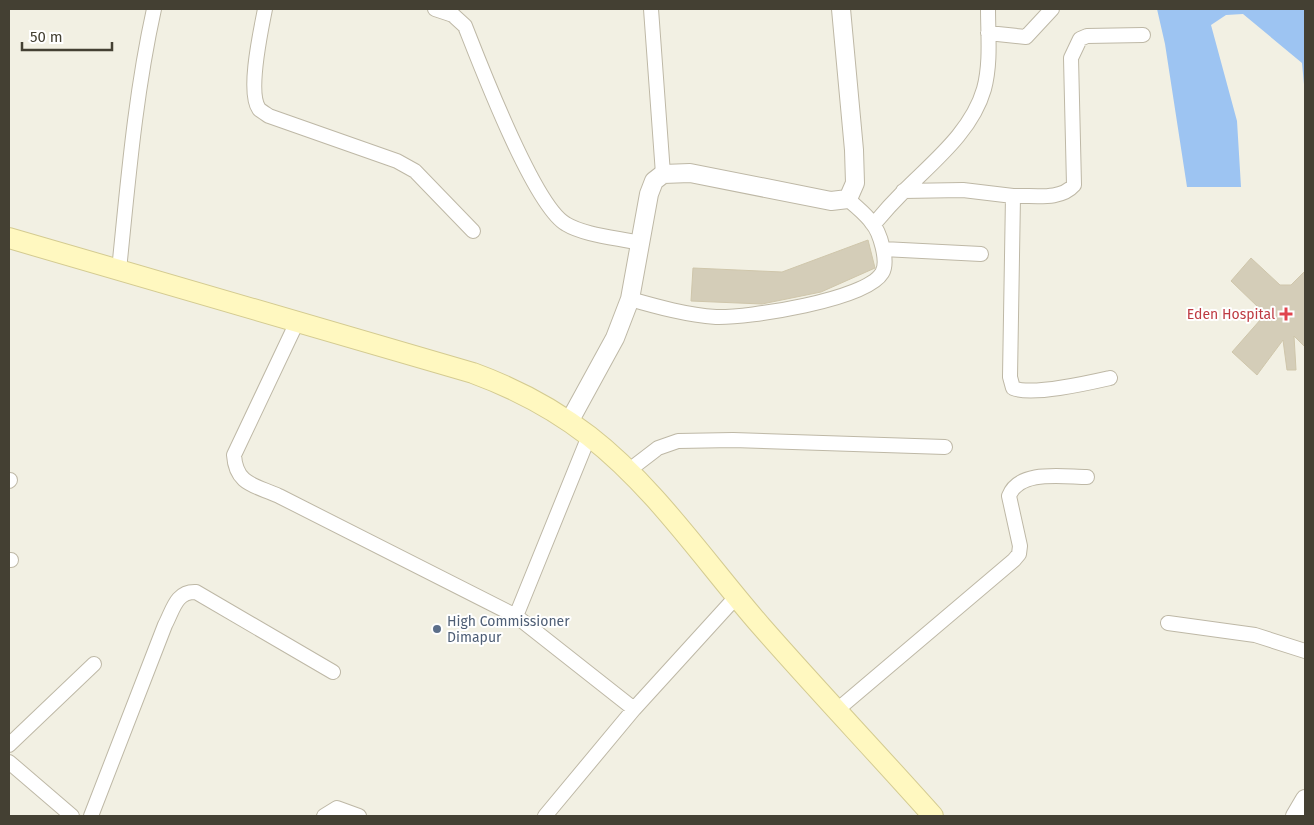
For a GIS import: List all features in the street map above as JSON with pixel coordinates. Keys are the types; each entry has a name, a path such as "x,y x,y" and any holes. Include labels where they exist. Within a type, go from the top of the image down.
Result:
{"main road":[{"path":"9,238 488,378 518,391 569,422 589,436 628,471 806,678 933,816"}],"street":[{"path":"119,270 132,132 142,67 154,9"},
{"path":"265,9 255,79 254,96 259,109 269,116 397,161 415,171 473,231"},
{"path":"435,9 453,16 465,26 504,124 553,211 565,224 640,243"},
{"path":"651,9 663,174"},
{"path":"841,9 854,150 855,182 848,199"},
{"path":"874,224 904,191 945,152 971,117 983,90 988,65 988,9"},
{"path":"988,32 1026,37 1052,9"},
{"path":"904,191 964,190 1014,196 1059,195 1068,192 1074,185 1071,58 1080,39 1087,36 1143,35"},
{"path":"569,422 615,338 630,300 649,194 654,181 663,174 690,173 831,201 848,199"},
{"path":"1014,196 1010,377 1013,388 1021,391 1075,385 1110,378"},
{"path":"630,300 686,313 717,317 758,314 791,309 830,299 875,281 883,272 886,260 883,249 874,224 848,199"},
{"path":"883,249 981,254"},
{"path":"297,322 234,455 234,467 240,478 280,496 516,616 634,709"},
{"path":"516,616 589,436"},
{"path":"628,471 658,448 678,442 733,440 944,446"},
{"path":"837,710 1019,554 1020,546 1009,496 1018,484 1032,478 1087,477"},
{"path":"91,816 165,625 179,597 187,592 196,592 333,672"},
{"path":"545,816 634,709 736,597"},
{"path":"1168,623 1255,636 1305,651"},
{"path":"9,745 94,664"},
{"path":"9,762 72,816"},
{"path":"1295,816 1305,799"},
{"path":"324,816 337,808 359,816"}],"water":[{"path":"1157,9 1305,9 1305,95 1302,63 1243,14 1226,15 1211,25 1237,121 1241,187 1187,187 1165,44"}],"building":[{"path":"868,240 875,268 821,292 762,304 691,301 693,268 782,272"},
{"name":"Eden Hospital","path":"1251,258 1280,285 1291,285 1305,271 1305,347 1294,336 1296,370 1287,370 1283,340 1257,375 1232,352 1261,319 1259,308 1231,281"}],"place":[{"name":"Eden Hospital","path":"1286,314"},
{"name":"High Commissioner Dimapur","path":"437,629"}]}
